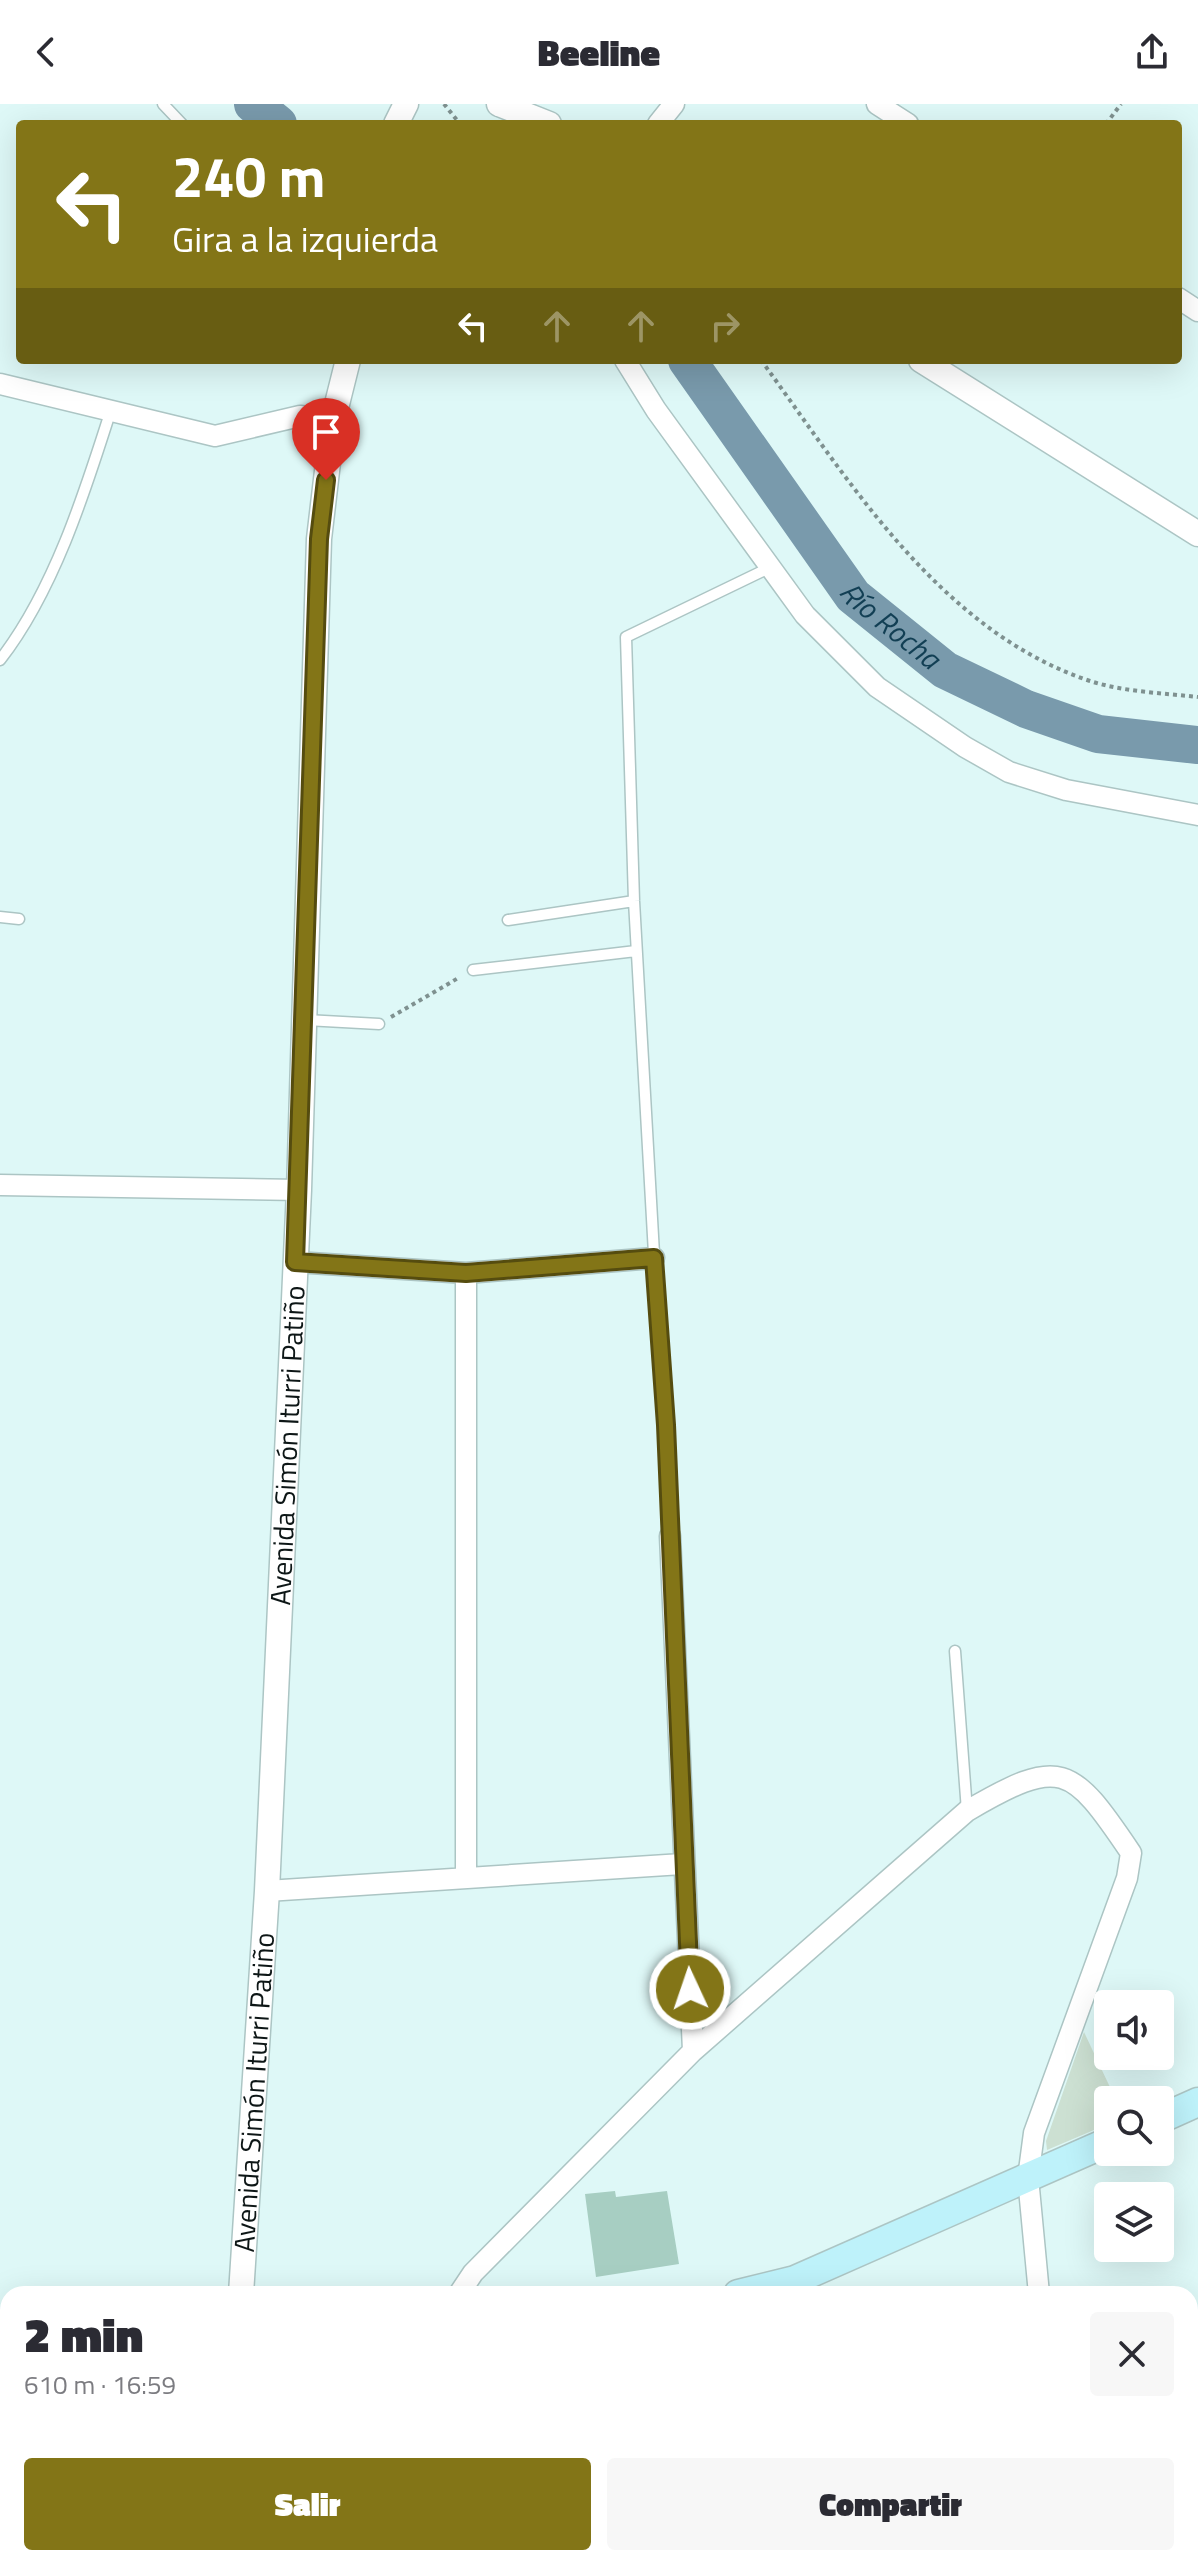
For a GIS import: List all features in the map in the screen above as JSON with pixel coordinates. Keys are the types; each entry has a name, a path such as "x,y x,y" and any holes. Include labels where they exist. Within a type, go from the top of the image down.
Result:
{"main road":[{"path":"1174,2113 1198,2102"},
{"path":"771,2286 795,2280 1094,2148"}],"street":[{"path":"499,104 539,120"},
{"path":"661,120 674,104"},
{"path":"877,104 902,120"},
{"name":"Avenida Simón Iturri Patiño","path":"242,2286 267,1891 299,1190 319,539 333,420 347,364"},
{"path":"627,364 656,410 805,615 877,687 965,747 1009,772 1066,790 1198,815"},
{"path":"927,364 1198,534"},
{"path":"0,384 215,436 300,416 333,420"},
{"path":"0,1185 299,1190"},
{"path":"295,1262 466,1273 654,1258"},
{"path":"466,1273 466,1878"},
{"path":"670,1536 682,1864 693,2051"},
{"path":"464,2286 473,2273 693,2051 967,1811 1017,1782 1047,1775 1071,1780 1101,1809 1131,1853 1127,1878 1034,2133 1028,2178 1038,2286"},
{"path":"267,1891 682,1864"}],"lane":[{"path":"163,104 178,120"},
{"path":"0,660 52,568 84,496 110,413"},
{"path":"670,1536 636,951 626,637 771,567"},
{"path":"508,920 634,901"},
{"path":"0,917 19,919"},
{"path":"473,970 636,951"},
{"path":"304,1020 379,1024"},
{"path":"955,1651 967,1811"}],"path":[{"path":"444,104 457,120"},
{"path":"764,364 868,505 946,594 1052,666 1093,682 1198,697"},
{"path":"379,1024 473,970"}],"green space":[{"path":"1084,2032 1094,2053 1094,2070 1102,2070 1109,2086 1094,2086 1094,2130 1047,2150 1046,2141"}],"building":[{"path":"615,2191 616,2197 667,2191 679,2264 596,2277 585,2194"}],"waterway":[{"name":"Río Rocha","path":"253,104 273,120"},
{"name":"Río Rocha","path":"690,364 853,596 945,670 1026,709 1098,734 1198,745"}],"route":[{"path":"326,480 319,539 295,1262 466,1273 654,1258 660,1388 666,1425 682,1864 690,1989"}]}
